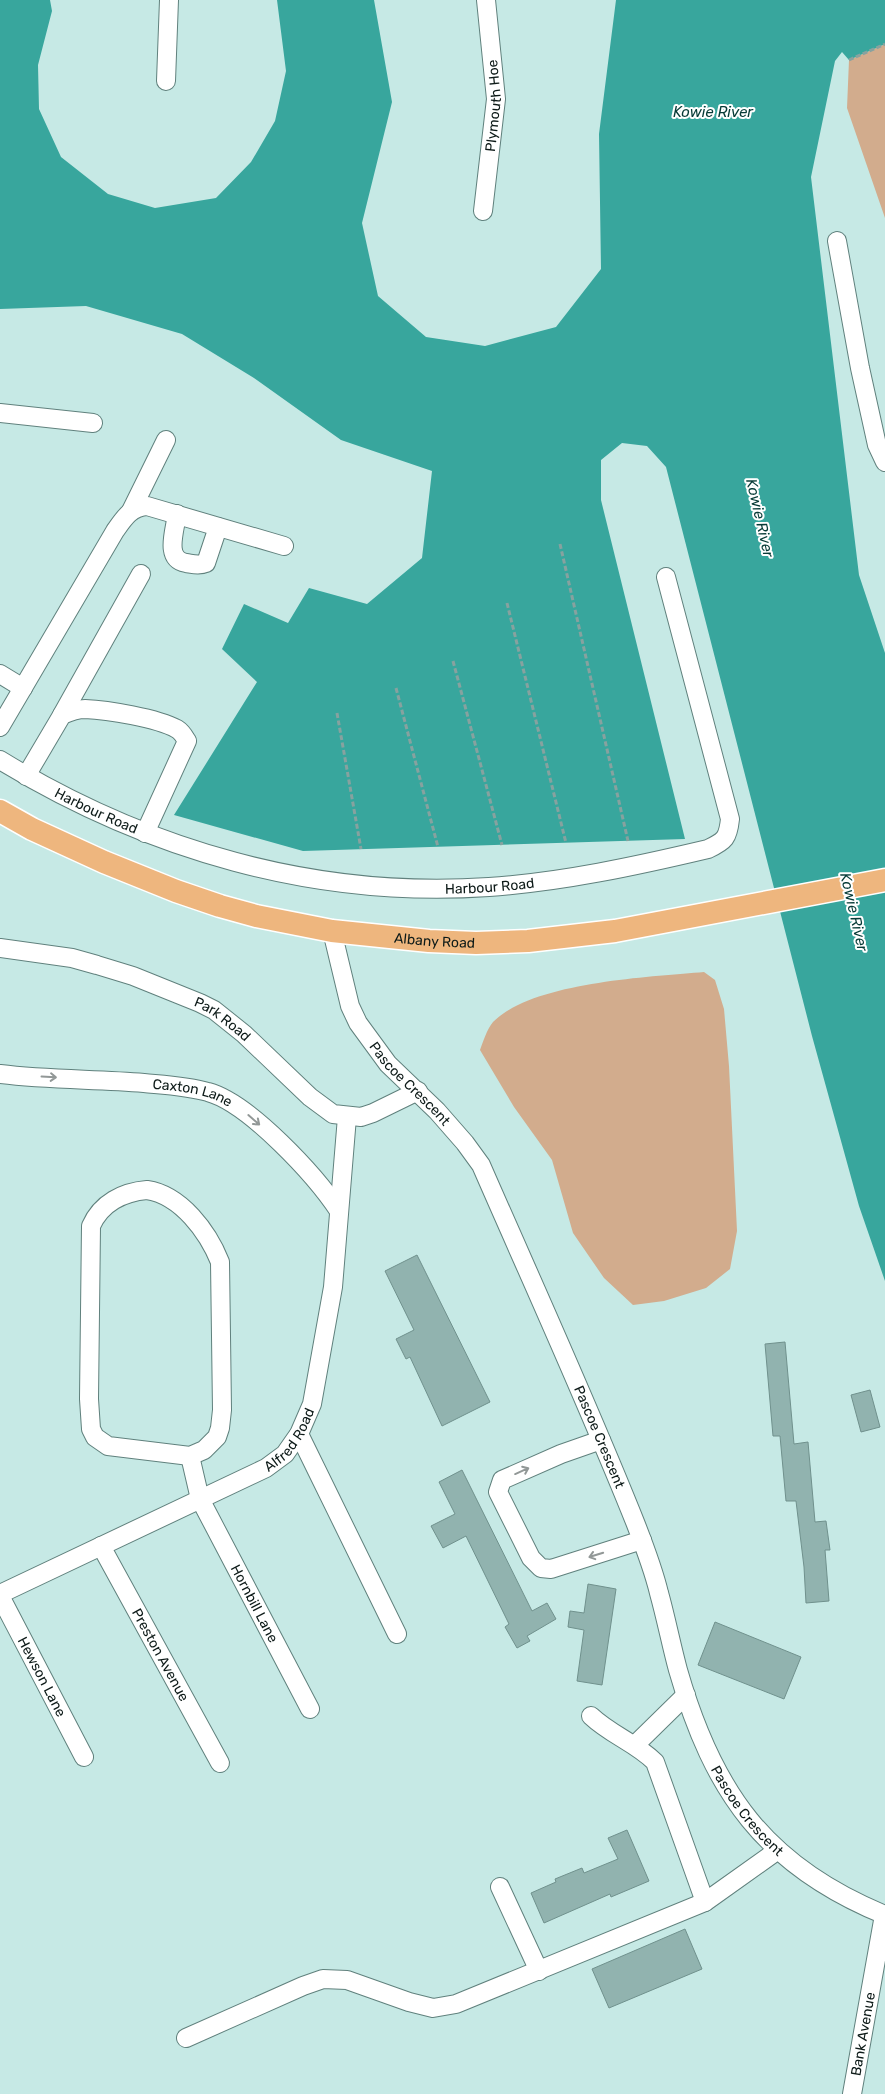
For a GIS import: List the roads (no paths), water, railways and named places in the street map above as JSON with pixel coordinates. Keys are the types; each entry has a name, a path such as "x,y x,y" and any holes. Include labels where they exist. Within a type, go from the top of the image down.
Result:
{"main road":[{"name":"Albany Road","path":"0,811 62,843 176,891 256,916 332,930 456,942 528,941 614,931 885,880"}],"street":[{"path":"166,81 169,0"},
{"name":"Plymouth Hoe","path":"483,211 496,99 486,0"},
{"path":"836,241 877,445 885,462"},
{"path":"0,413 93,423"},
{"path":"0,727 115,531 131,511 166,440"},
{"path":"131,511 139,506 147,506 284,546"},
{"path":"177,514 172,550 175,559 179,562 201,565 206,563 218,526"},
{"path":"26,776 141,574"},
{"name":"Harbour Road","path":"0,760 71,801 176,845 231,861 367,886 453,889 490,887 588,874 698,851 721,843 728,834 730,819 666,577"},
{"path":"0,674 23,688"},
{"path":"62,715 84,709 137,716 167,725 182,733 187,741 145,833"},
{"name":"Pascoe Crescent","path":"332,930 350,1006 358,1023 388,1064 418,1091 452,1127 481,1166 601,1440 642,1540 660,1595 686,1695 707,1752 729,1791 755,1827 778,1850 804,1872 828,1888 884,1915"},
{"name":"Park Road","path":"0,948 72,958 112,969 200,1003 214,1010 244,1034 323,1108 333,1114 361,1117 418,1091"},
{"name":"Caxton Lane","path":"0,1074 175,1085 210,1092 238,1106 274,1138 310,1172 339,1211"},
{"name":"Alfred Road","path":"0,1595 278,1461 299,1434 312,1404 333,1287 347,1116"},
{"path":"134,1191 158,1192 179,1204 212,1245 220,1262 222,1410 220,1428 216,1437 204,1450 190,1456 108,1446 95,1437 91,1429 89,1399 92,1226 96,1216 105,1206 118,1196 134,1191"},
{"path":"299,1434 397,1634"},
{"path":"601,1440 561,1454 502,1480 498,1492 531,1558 541,1568 551,1569 642,1540"},
{"name":"Hornbill Lane","path":"190,1456 200,1499 310,1708"},
{"name":"Preston Avenue","path":"101,1546 220,1762"},
{"name":"Hewson Lane","path":"0,1595 84,1757"},
{"path":"635,1745 686,1695"},
{"path":"591,1716 604,1728 635,1745 655,1762 705,1902"},
{"path":"186,2038 323,1979 347,1980 409,2002 433,2008 456,2004 539,1972 705,1902 778,1850"},
{"path":"500,1887 539,1972"},
{"name":"Bank Avenue","path":"852,2094 884,1915"}],"water":[{"name":"Kowie River","path":"0,0 50,0 52,11 38,65 39,109 61,157 108,194 155,208 216,198 251,162 275,121 286,71 277,0 374,0 392,102 362,223 378,296 426,337 485,346 556,327 601,269 599,134 616,0 885,0 885,44 849,60 842,52 835,61 811,177 859,575 885,653 885,1281 859,1206 812,1036 666,467 647,446 622,443 601,460 601,500 685,839 303,851 174,815 257,682 222,649 244,604 288,623 309,588 367,604 422,558 432,471 341,440 254,378 182,334 86,306 0,309"}]}
